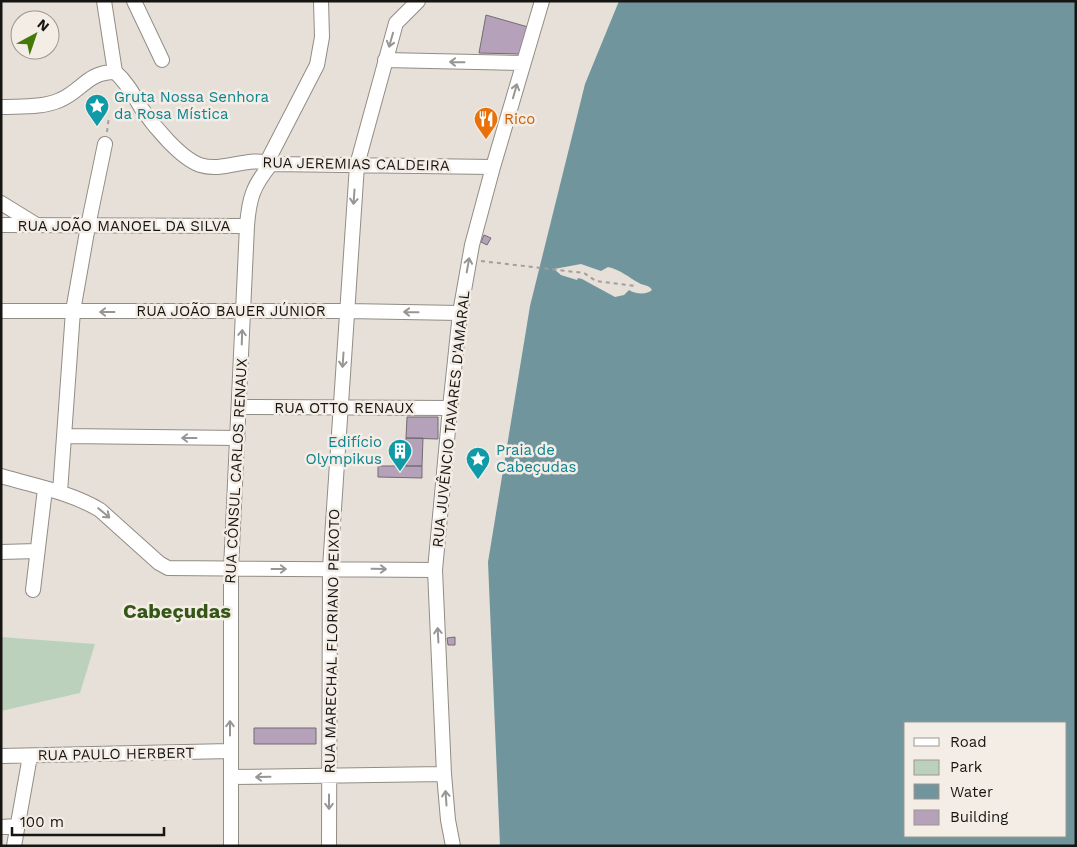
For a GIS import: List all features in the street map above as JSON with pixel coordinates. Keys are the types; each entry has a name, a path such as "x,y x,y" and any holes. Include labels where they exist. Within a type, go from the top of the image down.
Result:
{"street":[{"path":"1,107 42,106 61,100 85,81 100,73 115,72 104,1"},
{"path":"134,1 162,60"},
{"path":"271,164 269,158 317,65 322,37 321,1"},
{"name":"RUA MARECHAL FLORIANO PEIXOTO","path":"329,846 330,568 357,165 396,23 418,1"},
{"name":"RUA JUVÊNCIO TAVARES D'AMARAL","path":"454,846 448,820 444,774 435,570 450,408 460,313 470,259 493,167 542,1"},
{"path":"385,60 523,63"},
{"name":"RUA JEREMIAS CALDEIRA","path":"115,72 122,77 144,111 178,150 197,164 219,168 261,160 271,164 493,167"},
{"path":"60,492 66,436 73,311 105,144"},
{"name":"RUA CÔNSUL CARLOS RENAUX","path":"231,846 231,569 247,226 252,193 257,182 271,164"},
{"path":"1,203 36,224"},
{"name":"RUA JOÃO MANOEL DA SILVA","path":"1,225 247,226"},
{"name":"RUA JOÃO BAUER JÚNIOR","path":"1,311 346,311 460,313"},
{"name":"RUA OTTO RENAUX","path":"239,407 450,408"},
{"path":"66,436 238,438"},
{"path":"1,476 60,492 100,510 163,566 168,568 435,570"},
{"path":"33,590 45,489"},
{"path":"1,552 37,551"},
{"name":"RUA PAULO HERBERT","path":"1,756 230,751"},
{"path":"14,846 30,756"},
{"path":"231,777 444,774"},
{"path":"1,827 18,826"}],"path":[{"path":"105,144 109,116"},
{"path":"470,259 584,273 596,281 635,286"}],"green space":[{"path":"1,637 95,644 80,693 1,711"}],"water":[{"path":"619,1 1076,1 1076,846 500,846 488,562 530,306 585,84","holes":["581,264 601,271 608,267 613,268 652,290 647,293 629,290 624,295 615,297 582,279 578,278 577,280 561,275 554,269"]}],"building":[{"path":"486,15 528,27 521,54 479,53"},
{"path":"484,235 491,238 487,245 481,242"},
{"path":"407,417 438,417 438,439 406,438"},
{"path":"406,438 423,438 422,466 406,466"},
{"name":"Edifício Olympikus","path":"378,466 422,466 422,478 378,477"},
{"path":"455,637 455,645 448,645 447,638"},
{"path":"254,728 316,728 316,744 254,744"}],"place":[{"name":"Gruta Nossa Senhora da Rosa Mística","path":"97,127"},
{"name":"Rico","path":"486,140"},
{"name":"Edifício Olympikus","path":"400,472"},
{"name":"Praia de Cabeçudas","path":"478,480"}],"district":[{"name":"Cabeçudas","path":"177,611"}]}
